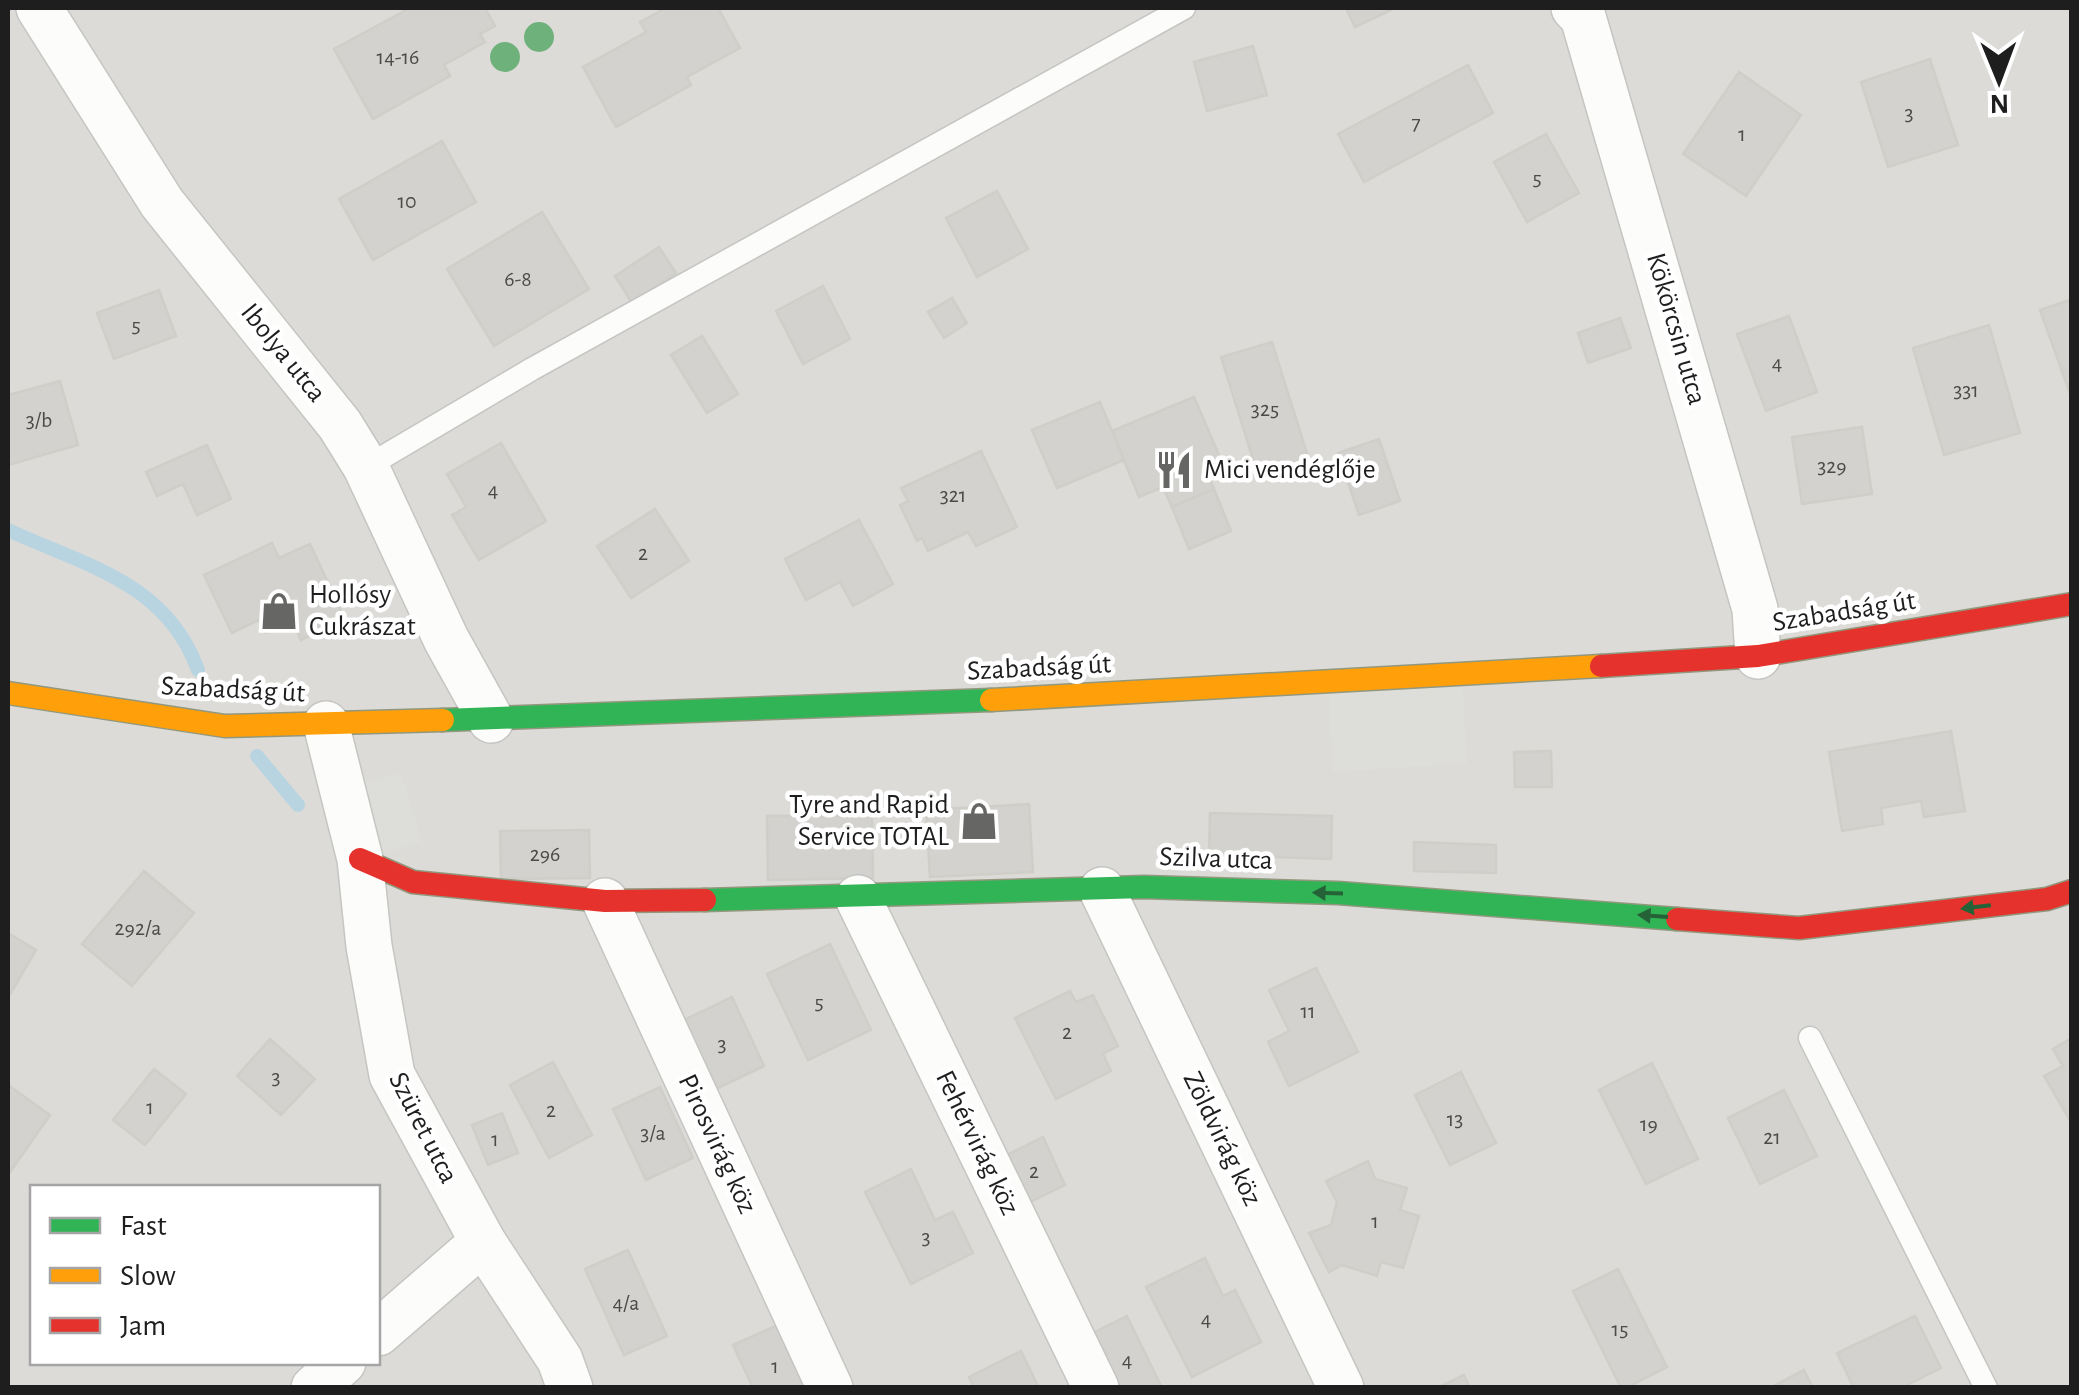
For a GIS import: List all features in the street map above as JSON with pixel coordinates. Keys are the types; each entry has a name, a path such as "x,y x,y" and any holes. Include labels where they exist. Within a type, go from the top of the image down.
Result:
{"main road":[{"name":"Szabadság út","path":"8,693 224,726 490,720 1328,684 1758,656 2072,604"},
{"name":"Szilva utca","path":"360,859 413,882 605,900 858,898 1102,890 1338,893 1799,928 2046,900 2072,891"}],"street":[{"name":"Ibolya utca","path":"39,8 162,203 340,425 366,467 446,639 490,720"},
{"name":"Kökörcsin utca","path":"1585,11 1755,609 1758,656"},
{"name":"Szüret utca","path":"326,724 360,859 368,946 392,1075 483,1242 560,1360 570,1388"},
{"name":"Zöldvirág köz","path":"1102,890 1341,1388"},
{"name":"Fehérvirág köz","path":"858,898 1096,1388"},
{"name":"Pirosvirág köz","path":"605,900 830,1388"},
{"path":"380,1331 483,1242"},
{"path":"314,1388 340,1365"}],"lane":[{"path":"366,467 532,370 1184,8"},
{"path":"1810,1038 1986,1388"}],"shaded area":[{"path":"8,8 2071,8 2071,1387 8,1388"},
{"path":"1462,675 1467,763 1333,772 1328,684"},
{"path":"401,773 422,842 360,859 342,789"}],"building":[{"path":"410,8 485,8 495,26 480,34 485,42 444,65 450,76 373,119 334,49"},
{"path":"666,8 718,8 740,48 687,77 691,85 616,127 583,67 646,32 640,22"},
{"path":"1346,8 1395,8 1355,27"},
{"path":"1253,46 1267,95 1207,111 1194,62"},
{"path":"1930,59 1958,145 1888,167 1861,82"},
{"path":"1468,65 1493,113 1364,182 1338,134"},
{"path":"1739,72 1801,115 1746,196 1683,154"},
{"path":"1546,134 1579,193 1527,222 1494,162"},
{"path":"442,141 476,202 373,260 339,199"},
{"path":"997,191 1028,249 977,277 946,218"},
{"path":"542,212 589,289 494,346 447,269"},
{"path":"659,247 676,273 632,303 615,276"},
{"path":"823,286 850,339 803,364 776,311"},
{"path":"159,290 176,336 114,359 97,313"},
{"path":"952,298 967,323 944,338 928,312"},
{"path":"2072,299 2072,399 2040,310"},
{"path":"1789,316 1817,392 1766,411 1737,334"},
{"path":"1620,318 1631,348 1588,363 1578,333"},
{"path":"1989,325 2020,433 1944,455 1913,348"},
{"path":"702,336 738,394 707,413 671,355"},
{"path":"1272,342 1309,460 1258,475 1221,357"},
{"path":"60,381 78,445 8,465 8,395"},
{"path":"1194,397 1222,462 1206,469 1214,489 1172,507 1163,487 1139,497 1112,431"},
{"path":"1100,402 1124,460 1057,488 1032,430"},
{"path":"1862,427 1872,494 1802,504 1792,437"},
{"path":"1379,439 1400,501 1359,515 1338,453"},
{"path":"501,443 546,521 479,560 452,515 466,507 447,474"},
{"path":"207,445 231,499 197,515 183,484 157,496 146,472"},
{"path":"981,451 1017,527 976,546 968,532 928,551 922,538 917,541 900,505 908,501 901,488"},
{"path":"1214,489 1231,531 1189,549 1172,507"},
{"path":"655,509 689,561 631,598 597,546"},
{"path":"859,520 893,584 853,606 840,582 806,600 785,559"},
{"path":"272,543 279,558 310,544 345,619 301,640 293,621 266,633 259,620 232,633 204,575"},
{"path":"1951,731 1965,811 1924,817 1921,801 1881,808 1883,824 1842,831 1829,752"},
{"path":"1551,751 1552,787 1515,787 1514,752"},
{"path":"1029,804 1033,872 930,877 926,810"},
{"path":"1210,813 1332,816 1331,859 1209,855"},
{"path":"872,815 873,878 768,880 767,816"},
{"path":"589,830 590,878 501,879 500,831"},
{"path":"1414,842 1496,845 1496,873 1414,871"},
{"path":"144,871 194,913 132,986 82,944"},
{"path":"8,933 36,950 8,998"},
{"path":"830,944 871,1030 808,1060 767,974"},
{"path":"1316,968 1358,1052 1289,1086 1268,1042 1289,1031 1269,990"},
{"path":"1070,991 1076,1002 1093,995 1118,1046 1103,1054 1111,1071 1056,1099 1015,1018"},
{"path":"732,997 764,1066 712,1091 680,1022"},
{"path":"2072,1038 2072,1124 2044,1076 2063,1066 2053,1049"},
{"path":"270,1039 315,1079 281,1115 237,1076"},
{"path":"553,1062 592,1135 549,1158 510,1085"},
{"path":"1652,1063 1698,1159 1646,1184 1599,1090"},
{"path":"154,1069 186,1094 145,1145 113,1120"},
{"path":"1461,1072 1496,1143 1450,1165 1415,1095"},
{"path":"8,1085 50,1115 8,1175"},
{"path":"660,1087 693,1158 646,1180 613,1109"},
{"path":"1784,1090 1817,1156 1760,1184 1728,1118"},
{"path":"502,1113 518,1153 488,1165 472,1125"},
{"path":"1043,1137 1065,1185 1026,1204 1003,1157"},
{"path":"1368,1161 1375,1179 1407,1188 1400,1210 1419,1216 1403,1268 1381,1262 1377,1276 1342,1265 1329,1272 1309,1233 1331,1225 1337,1202 1326,1181"},
{"path":"911,1169 935,1220 953,1212 973,1253 911,1284 865,1192"},
{"path":"628,1250 667,1336 624,1355 585,1269"},
{"path":"1205,1258 1223,1296 1235,1290 1261,1342 1192,1377 1146,1287"},
{"path":"1618,1269 1667,1367 1626,1388 1621,1388 1573,1291"},
{"path":"1127,1316 1162,1388 1119,1388 1093,1333"},
{"path":"1915,1316 1941,1368 1901,1388 1854,1388 1837,1353"},
{"path":"787,1321 817,1388 753,1388 733,1345"},
{"path":"1021,1351 1039,1388 974,1388 969,1377"},
{"path":"1804,1370 1813,1388 1770,1388"},
{"path":"1464,1375 1470,1388 1437,1388"}],"waterway":[{"path":"8,530 94,567 144,597 166,616 184,640 198,670"},
{"path":"257,756 298,805"}],"traffic: fast":[{"path":"443,720 991,700"},
{"path":"705,900 1144,887 1338,893 1677,919"}],"traffic: slow":[{"path":"991,700 1601,666"},
{"path":"8,693 225,726 443,720"}],"traffic: jam":[{"path":"1601,666 1758,656 2072,604"},
{"path":"360,859 413,882 605,901 705,900"},
{"path":"1677,919 1799,928 2047,899 2072,891"}],"place":[{"name":"Mici vendéglője","path":"1174,470"},
{"name":"Hollósy Cukrászat","path":"279,611"},
{"name":"Tyre and Rapid Service TOTAL","path":"979,821"}]}
